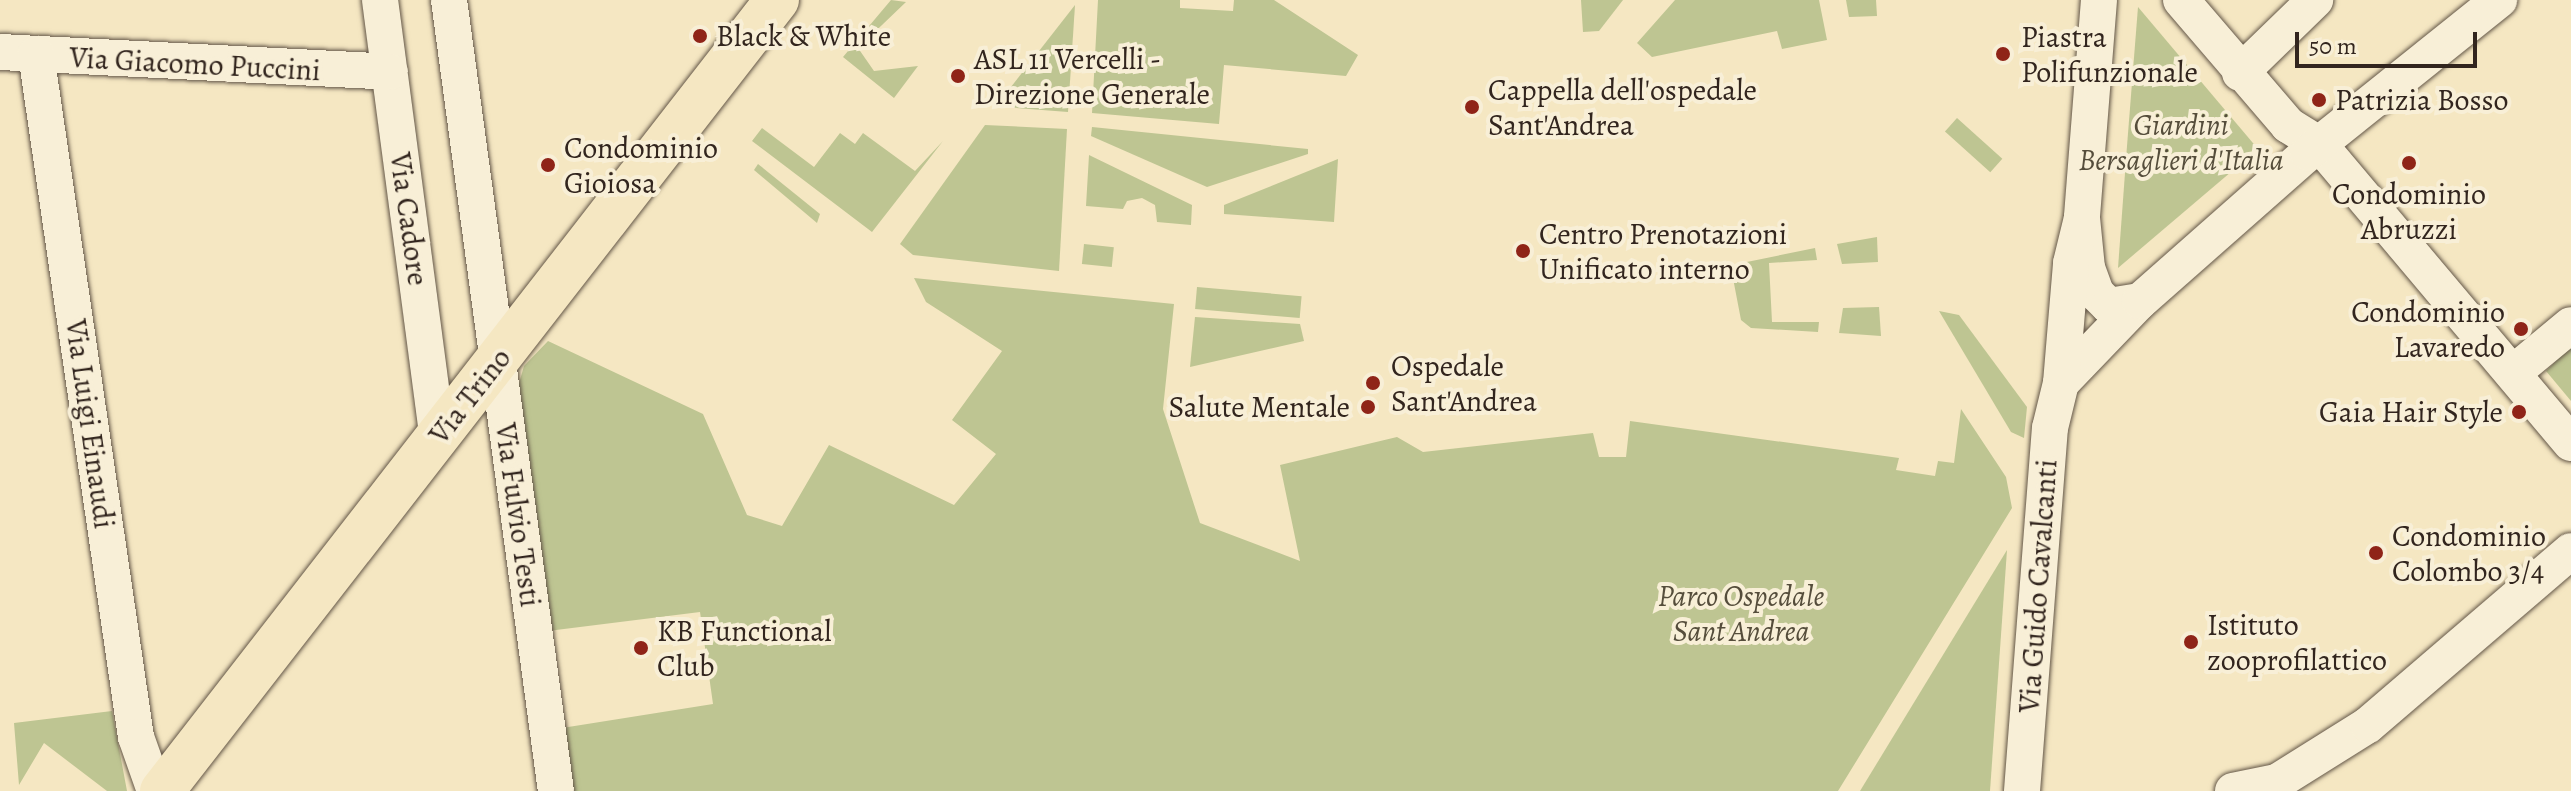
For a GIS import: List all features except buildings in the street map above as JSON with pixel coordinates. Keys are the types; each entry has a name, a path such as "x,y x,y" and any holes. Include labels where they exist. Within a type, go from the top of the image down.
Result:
{"main road":[{"name":"Via Trino","path":"162,791 777,0"}],"street":[{"name":"Via Cadore","path":"380,0 438,438"},
{"name":"Via Fulvio Testi","path":"449,0 556,791"},
{"path":"2099,0 2082,218 2087,268 2096,293 2109,306 2140,301"},
{"path":"2181,0 2240,73 2288,125 2319,144 2571,443"},
{"path":"2240,73 2315,0"},
{"path":"2061,383 2140,301 2319,144 2499,0"},
{"name":"Via Giacomo Puccini","path":"0,52 389,72"},
{"name":"Via Luigi Einaudi","path":"36,54 136,737 155,791"},
{"name":"Via Guido Cavalcanti","path":"2022,791 2045,482 2054,405 2061,383 2071,263 2082,218"},
{"path":"2513,373 2571,325"},
{"path":"2233,791 2277,782 2368,725 2571,551"}],"green space":[{"path":"891,0 906,2 858,48 874,71 918,66 894,98 843,57"},
{"path":"1098,0 1180,0 1180,8 1233,11 1234,0 1274,0 1358,55 1346,76 1224,65 1219,124 1092,113"},
{"path":"1581,0 1623,0 1599,31 1583,32"},
{"path":"1675,0 1819,0 1827,40 1782,49 1777,31 1652,57 1637,43"},
{"path":"1846,0 1876,0 1877,16 1849,17"},
{"path":"1075,5 1068,112 1004,107 1000,101"},
{"name":"Giardini Bersaglieri d'Italia","path":"2138,7 2258,149 2118,268 2127,146"},
{"path":"1957,118 2002,159 1990,172 1945,131"},
{"path":"985,125 1067,129 1059,271 913,255 900,244"},
{"path":"1092,127 1308,149 1308,154 1207,187 1091,136"},
{"path":"762,128 814,167 840,133 855,144 863,133 915,171 943,141 872,232 752,141"},
{"path":"1089,155 1192,205 1191,225 1157,222 1155,205 1142,198 1127,201 1123,209 1086,206"},
{"path":"1338,159 1334,222 1224,214 1224,205"},
{"path":"758,164 820,214 817,223 754,170"},
{"path":"1877,237 1878,262 1842,264 1837,244"},
{"path":"1084,244 1114,247 1112,267 1082,264"},
{"path":"1815,248 1817,260 1769,263 1772,322 1819,322 1818,332 1751,328 1741,320 1732,273 1737,264"},
{"name":"Parco Ospedale Sant Andrea","path":"914,278 1174,304 1163,409 1200,523 1300,561 1280,465 1397,437 1423,452 1593,433 1599,457 1626,457 1630,421 1899,458 1896,470 1935,476 1938,461 1954,463 1961,409 2006,477 2012,508 1838,791 571,791 562,728 713,704 700,612 548,631 518,387 524,366 548,341 703,414 747,515 782,526 829,445 954,505 996,454 952,420 1002,351 926,302"},
{"path":"1197,287 1302,296 1300,318 1195,309"},
{"path":"1879,307 1881,336 1839,333 1843,308"},
{"path":"1939,311 1959,315 2027,407 2024,438 2011,432"},
{"path":"1195,317 1300,324 1304,341 1190,367"},
{"path":"2571,346 2571,401 2546,371"},
{"path":"2007,550 1990,791 1860,791"},
{"path":"112,711 127,791 107,791 44,743 19,785 14,723"}],"place":[{"name":"Black & White","path":"700,36"},
{"name":"Piastra Polifunzionale","path":"2003,54"},
{"name":"ASL 11 Vercelli - Direzione Generale","path":"958,76"},
{"name":"Patrizia Bosso","path":"2319,100"},
{"name":"Cappella dell'ospedale Sant'Andrea","path":"1472,107"},
{"name":"Condominio Abruzzi","path":"2409,163"},
{"name":"Condominio Gioiosa","path":"548,165"},
{"name":"Centro Prenotazioni Unificato interno","path":"1523,251"},
{"name":"Condominio Lavaredo","path":"2521,329"},
{"name":"Ospedale Sant'Andrea","path":"1373,383"},
{"name":"Salute Mentale","path":"1368,407"},
{"name":"Gaia Hair Style","path":"2519,412"},
{"name":"Condominio Colombo 3/4","path":"2376,553"},
{"name":"Istituto zooprofilattico","path":"2191,642"},
{"name":"KB Functional Club","path":"641,648"}]}
